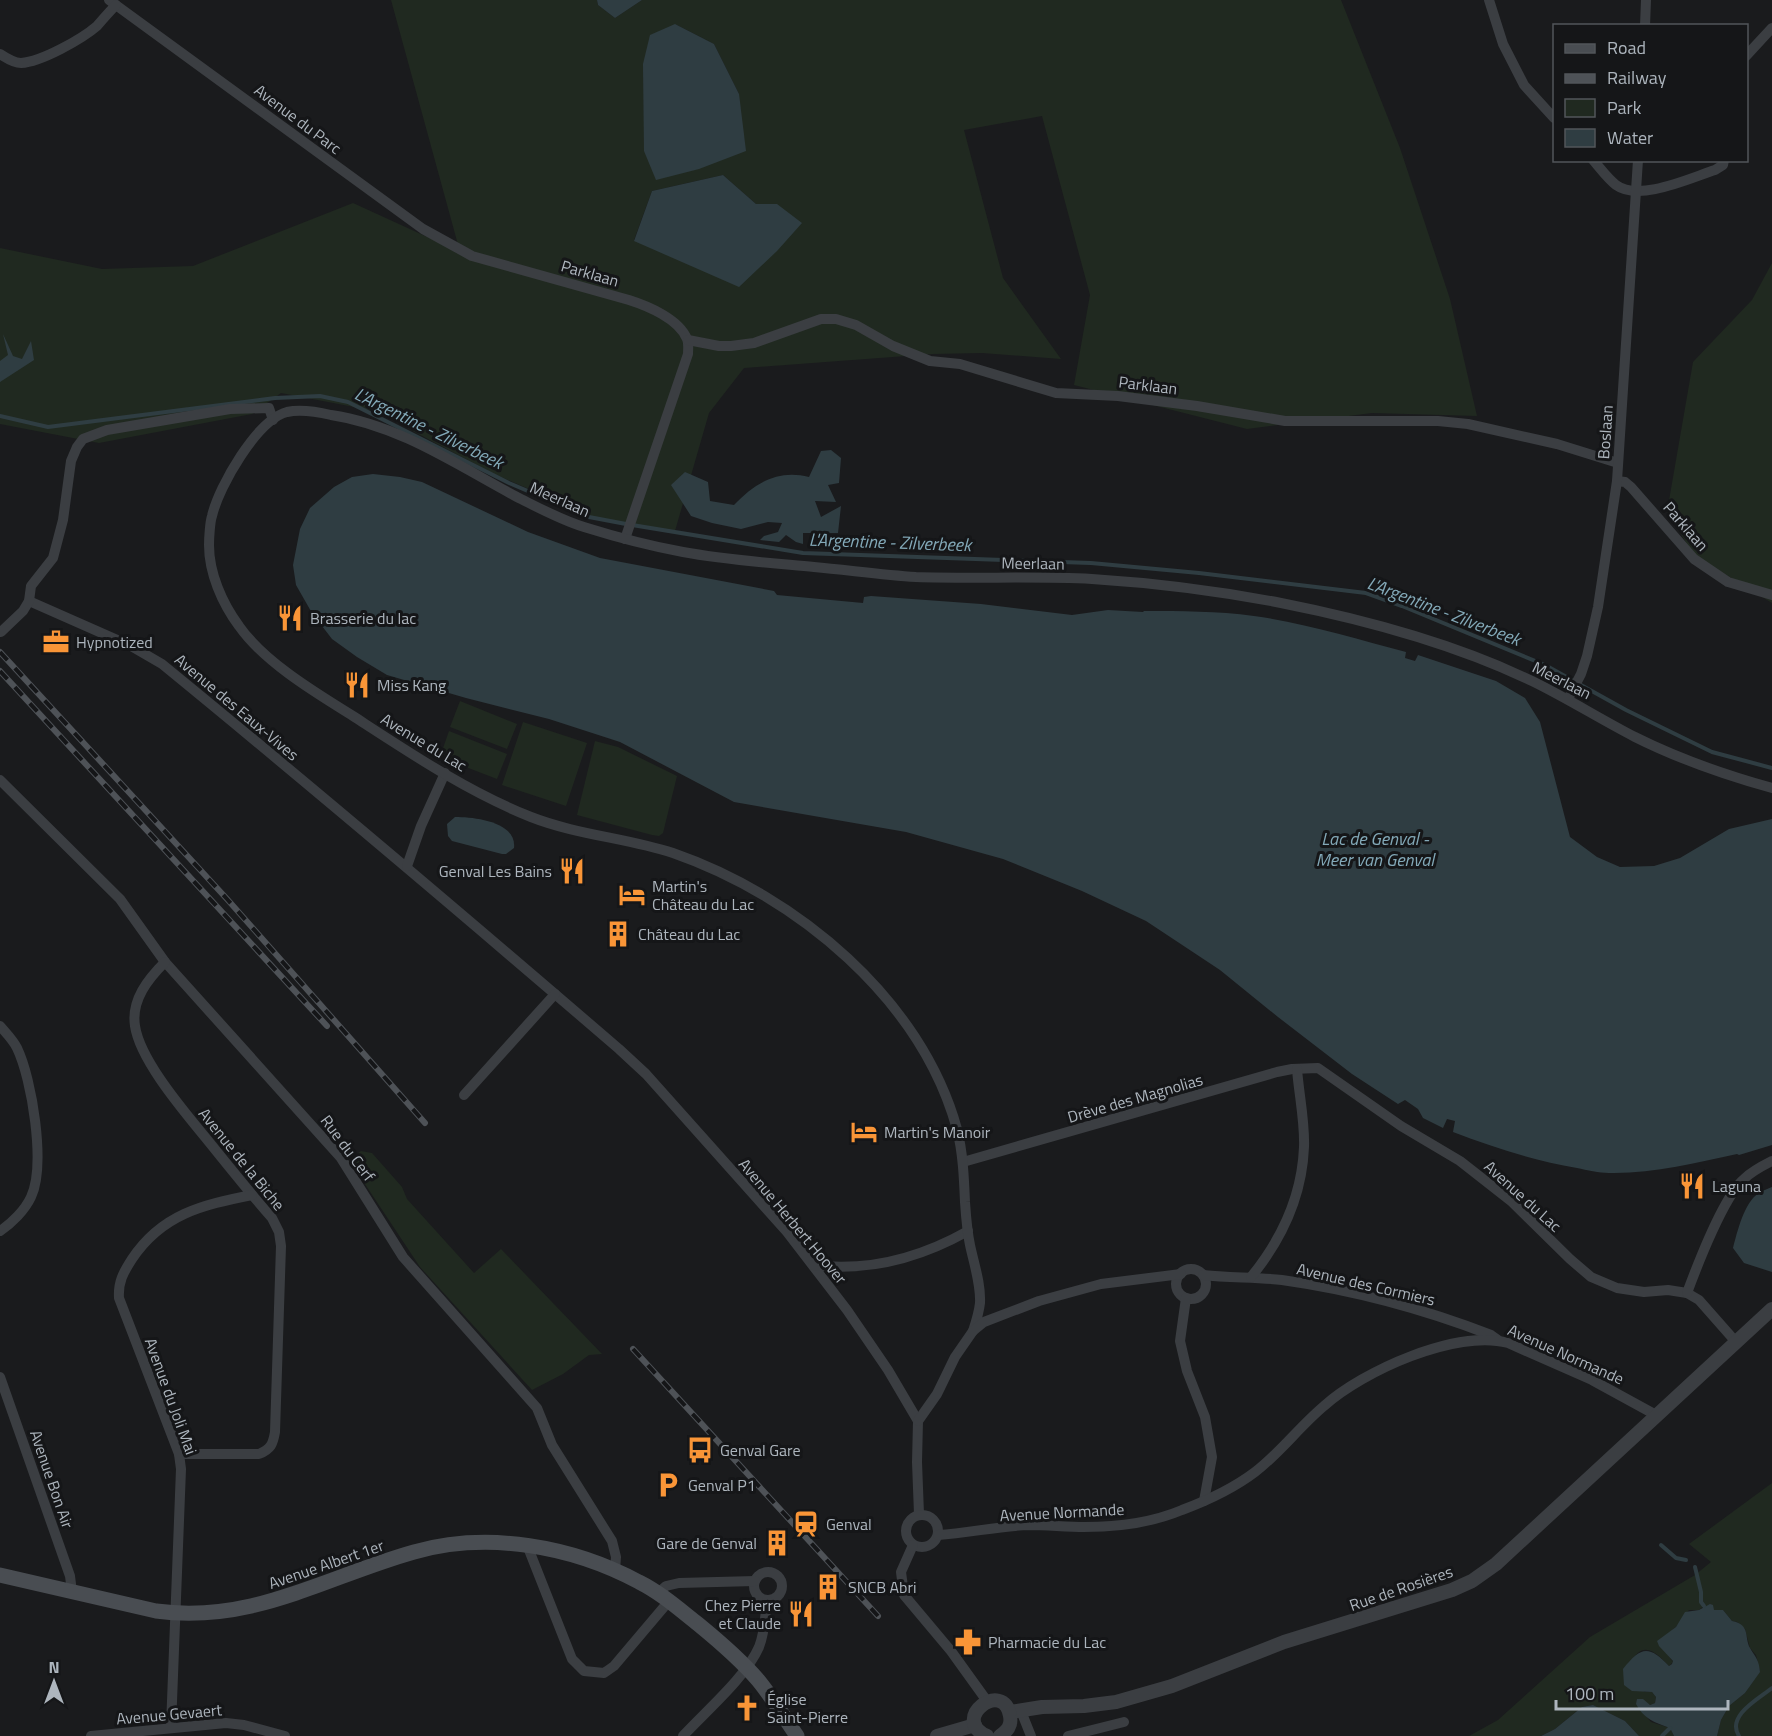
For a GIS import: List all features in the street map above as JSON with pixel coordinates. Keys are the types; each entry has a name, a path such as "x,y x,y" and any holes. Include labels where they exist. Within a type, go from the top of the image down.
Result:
{"main road":[{"name":"Avenue Albert 1er","path":"0,1575 156,1611 176,1614 208,1614 268,1603 416,1552 452,1545 487,1543 526,1545 569,1554 615,1570 664,1597 729,1649 759,1681 797,1736"}],"street":[{"path":"1489,0 1503,44 1524,85 1553,117"},
{"path":"1645,24 1646,0"},
{"path":"0,54 9,60 21,63 35,59 80,37 96,26 112,2"},
{"name":"Avenue du Parc","path":"112,2 398,212 423,229 472,256"},
{"path":"1748,54 1772,28"},
{"path":"1595,162 1617,186 1636,191 1658,188 1715,170 1724,162"},
{"name":"Boslaan","path":"1568,699 1587,656 1598,607 1617,481 1638,162"},
{"name":"Parklaan","path":"472,256 651,307 668,318 688,340 719,346 754,343 821,319 836,319 856,325 893,346 930,361 960,364 1056,393 1130,397 1285,421 1438,421 1468,424 1557,444 1618,463"},
{"path":"626,536 688,354 688,340"},
{"path":"1,632 23,612 29,601 31,586 51,563 57,546 72,461 83,439 107,430 230,410 269,408 273,420"},
{"name":"Meerlaan","path":"273,420 280,414 307,411 365,422 402,434 465,470 572,524 626,536 677,551 718,558 913,577 1090,579 1175,587 1278,602 1366,621 1432,641 1500,667 1568,699 1635,737 1682,759 1772,788"},
{"name":"Avenue du Lac","path":"273,420 262,430 233,469 212,513 209,556 222,599 240,628 294,678 445,773 494,801 534,818 570,829 669,852 739,883 784,909 833,944 890,1002 939,1081 958,1132 963,1162 968,1231 981,1296 973,1331"},
{"name":"Parklaan","path":"1617,481 1631,487 1702,566 1728,582 1772,595"},
{"name":"Avenue des Eaux-Vives","path":"29,601 131,645 162,664 407,866"},
{"path":"407,866 421,826 445,773"},
{"name":"Rue du Cerf","path":"0,780 120,899 165,962 323,1136 341,1158 403,1257 537,1408 552,1444 612,1541 616,1557 615,1570"},
{"name":"Avenue Herbert Hoover","path":"407,866 646,1074 737,1175 813,1265 882,1360 918,1421"},
{"name":"Avenue de la Biche","path":"165,962 142,990 135,1016 139,1039 166,1089 272,1218 279,1232 281,1246 273,1443 269,1450 259,1454 179,1454"},
{"path":"464,1095 555,994"},
{"path":"0,1026 16,1046 26,1071 38,1154 37,1178 31,1197 20,1214 0,1231"},
{"name":"Avenue du Lac","path":"1318,1068 1401,1126 1460,1161 1511,1201 1570,1259 1591,1276 1617,1288 1644,1292 1668,1290 1687,1293"},
{"name":"Drève des Magnolias","path":"963,1162 1277,1072 1318,1068"},
{"path":"1251,1277 1278,1240 1298,1191 1305,1146 1297,1069"},
{"path":"1736,1342 1698,1300 1687,1293 1730,1195 1743,1179 1772,1161"},
{"name":"Avenue du Joli Mai","path":"171,1727 181,1468 179,1454 119,1298 118,1286 122,1275 137,1252 151,1235 168,1222 204,1206 252,1195"},
{"path":"813,1265 836,1268 866,1267 898,1260 940,1245 968,1231"},
{"name":"Avenue des Cormiers","path":"918,1421 937,1394 955,1357 973,1331 984,1322 1039,1301 1101,1284 1181,1274 1192,1270 1203,1275 1251,1277 1333,1289 1391,1302 1442,1316 1491,1335 1498,1340"},
{"path":"1181,1274 1176,1285 1179,1293 1191,1299 1200,1297 1206,1289 1223,1277"},
{"path":"1203,1275 1206,1289"},
{"name":"Avenue des Cormiers","path":"1146,1278 1176,1285"},
{"path":"1191,1299 1185,1314 1180,1341 1186,1371 1205,1417 1212,1457 1204,1501"},
{"name":"Rue de Rosières","path":"1015,1711 1116,1702 1172,1686 1284,1642 1452,1590 1472,1581 1496,1564 1772,1309"},
{"name":"Avenue Normande","path":"939,1535 1027,1525 1083,1527 1141,1523 1184,1510 1255,1472 1325,1404 1382,1369 1444,1346 1470,1341 1498,1340 1592,1380 1656,1414"},
{"name":"Avenue Bon Air","path":"0,1377 70,1576 72,1592"},
{"path":"918,1421 916,1462 919,1514"},
{"path":"919,1514 934,1519 939,1535 935,1542 928,1546 913,1545 907,1539 905,1531 912,1517 919,1514"},
{"path":"526,1545 572,1659 584,1671 604,1673 615,1666 664,1597 666,1586 679,1582 755,1581"},
{"path":"913,1545 901,1572 904,1595 951,1651 987,1701"},
{"path":"767,1572 776,1574 782,1586 779,1595 776,1598 762,1599 756,1593 755,1581 767,1572"},
{"path":"683,1736 747,1669 764,1632 767,1600"},
{"path":"987,1736 981,1733 975,1725 974,1716 976,1710 987,1701 998,1701 1015,1711 1031,1736"},
{"path":"1000,1736 1007,1730 1015,1711"},
{"path":"1068,1736 1124,1722"},
{"name":"Avenue Gevaert","path":"91,1736 226,1723 285,1736"},
{"path":"937,1736 975,1725"}],"green space":[{"path":"391,0 597,0 598,5 615,18 642,0 1341,0 1400,148 1450,299 1477,416 1372,413 1247,429 1074,385 1090,295 1042,116 964,130 1003,278 1061,359 982,353 933,354 744,368 709,413 675,531 601,520 494,474 375,411 281,393 252,414 99,443 0,424 0,248 102,269 193,266 353,203 460,252","holes":["675,24 714,44 739,94","723,175 756,204 777,204 683,261 634,240 652,191"]},
{"path":"1772,263 1772,603 1694,555 1667,512 1693,362 1752,300"},
{"path":"460,701 517,724 507,749 450,727"},
{"path":"523,722 587,743 566,806 502,785"},
{"path":"449,731 507,754 497,779 458,764 441,754"},
{"path":"595,741 618,747 677,776 663,833 659,836 577,815"},
{"path":"361,1151 372,1153 402,1187 407,1199 474,1273 501,1249 602,1354 589,1355 563,1374 532,1390 420,1267 349,1160"},
{"path":"1772,1483 1772,1736 1717,1736 1721,1720 1729,1706 1745,1693 1760,1671 1745,1629 1732,1621 1723,1610 1714,1610 1704,1606 1699,1610 1689,1610 1667,1635 1668,1655 1673,1662 1669,1666 1656,1653 1647,1650 1639,1652 1628,1663 1644,1692 1652,1692 1656,1697 1655,1703 1650,1705 1645,1703 1645,1715 1651,1722 1670,1728 1674,1736 1639,1736 1625,1721 1593,1705 1582,1707 1555,1729 1541,1736 1469,1736 1498,1720 1590,1637 1695,1575 1711,1562 1689,1544"}],"water":[{"path":"597,0 642,0 615,18 598,5"},
{"path":"675,24 714,44 739,94 746,151 699,169 656,180 644,151 643,64 650,35"},
{"path":"723,175 756,204 777,204 802,223 777,251 739,287 634,241 652,191"},
{"path":"3,334 13,356 22,359 31,341 34,360 0,382 0,361 8,355"},
{"path":"831,450 841,458 839,483 828,485 836,502 815,501 821,517 841,506 838,533 803,533 803,544 786,535 779,542 760,540 764,536 778,532 782,523 768,522 741,529 691,516 671,485 685,472 708,482 710,501 734,505 750,490 768,480 787,475 809,477 821,451"},
{"name":"Lac de Genval - Meer van Genval","path":"373,474 422,482 528,532 600,558 774,591 777,595 863,603 864,597 871,596 981,604 1072,615 1108,610 1226,613 1254,616 1311,627 1406,652 1405,658 1415,661 1418,655 1496,681 1525,698 1540,722 1570,837 1597,857 1620,867 1654,866 1680,858 1729,829 1772,819 1772,1145 1739,1155 1673,1167 1641,1172 1609,1173 1545,1162 1483,1143 1453,1132 1455,1121 1447,1119 1443,1128 1423,1118 1418,1109 1405,1100 1398,1104 1352,1074 1220,970 1146,921 1082,891 1003,859 906,832 734,802 620,742 549,719 387,675 332,639 312,613 296,585 293,565 300,529 310,508 334,487 352,477"},
{"path":"455,817 483,820 502,827 513,839 514,848 502,854 452,841 448,836 447,824"},
{"path":"1772,1187 1772,1272 1744,1263 1733,1248 1749,1203 1759,1193"},
{"path":"1710,1604 1713,1605 1714,1610 1723,1610 1732,1621 1742,1625 1760,1672 1745,1693 1729,1706 1721,1720 1717,1736 1674,1736 1670,1728 1642,1713 1636,1704 1637,1699 1643,1699 1650,1705 1655,1703 1656,1697 1652,1692 1632,1691 1624,1685 1623,1669 1635,1656 1645,1651 1656,1654 1669,1666 1672,1664 1673,1661 1657,1641 1676,1627 1685,1612 1699,1610"},
{"path":"1593,1705 1625,1721 1639,1736 1541,1736 1555,1729 1582,1707"}],"waterway":[{"name":"L'Argentine - Zilverbeek","path":"0,416 48,427 275,398 320,396 348,402 509,483 589,517 626,524 803,553 1091,563 1366,593 1545,665 1626,710 1712,752 1772,768"},
{"path":"1661,1545 1676,1558 1686,1560"},
{"path":"1695,1567 1701,1602 1704,1606"},
{"path":"1739,1736 1736,1729 1740,1715 1772,1688"},
{"path":"1662,1736 1670,1728"}],"railway":[{"path":"0,652 227,899 425,1123"},
{"path":"0,671 327,1026"},
{"path":"633,1349 878,1616"}],"place":[{"name":"Brasserie du lac","path":"290,618"},
{"name":"Hypnotized","path":"56,642"},
{"name":"Miss Kang","path":"357,685"},
{"name":"Genval Les Bains","path":"572,871"},
{"name":"Martin's Château du Lac","path":"632,895"},
{"name":"Château du Lac","path":"618,934"},
{"name":"Martin's Manoir","path":"864,1132"},
{"name":"Laguna","path":"1692,1186"},
{"name":"Genval Gare","path":"700,1450"},
{"name":"Genval P1","path":"668,1485"},
{"name":"Genval","path":"806,1524"},
{"name":"Gare de Genval","path":"777,1543"},
{"name":"SNCB Abri","path":"828,1587"},
{"name":"Chez Pierre et Claude","path":"801,1614"},
{"name":"Pharmacie du Lac","path":"968,1642"},
{"name":"Église Saint-Pierre","path":"747,1708"}]}
